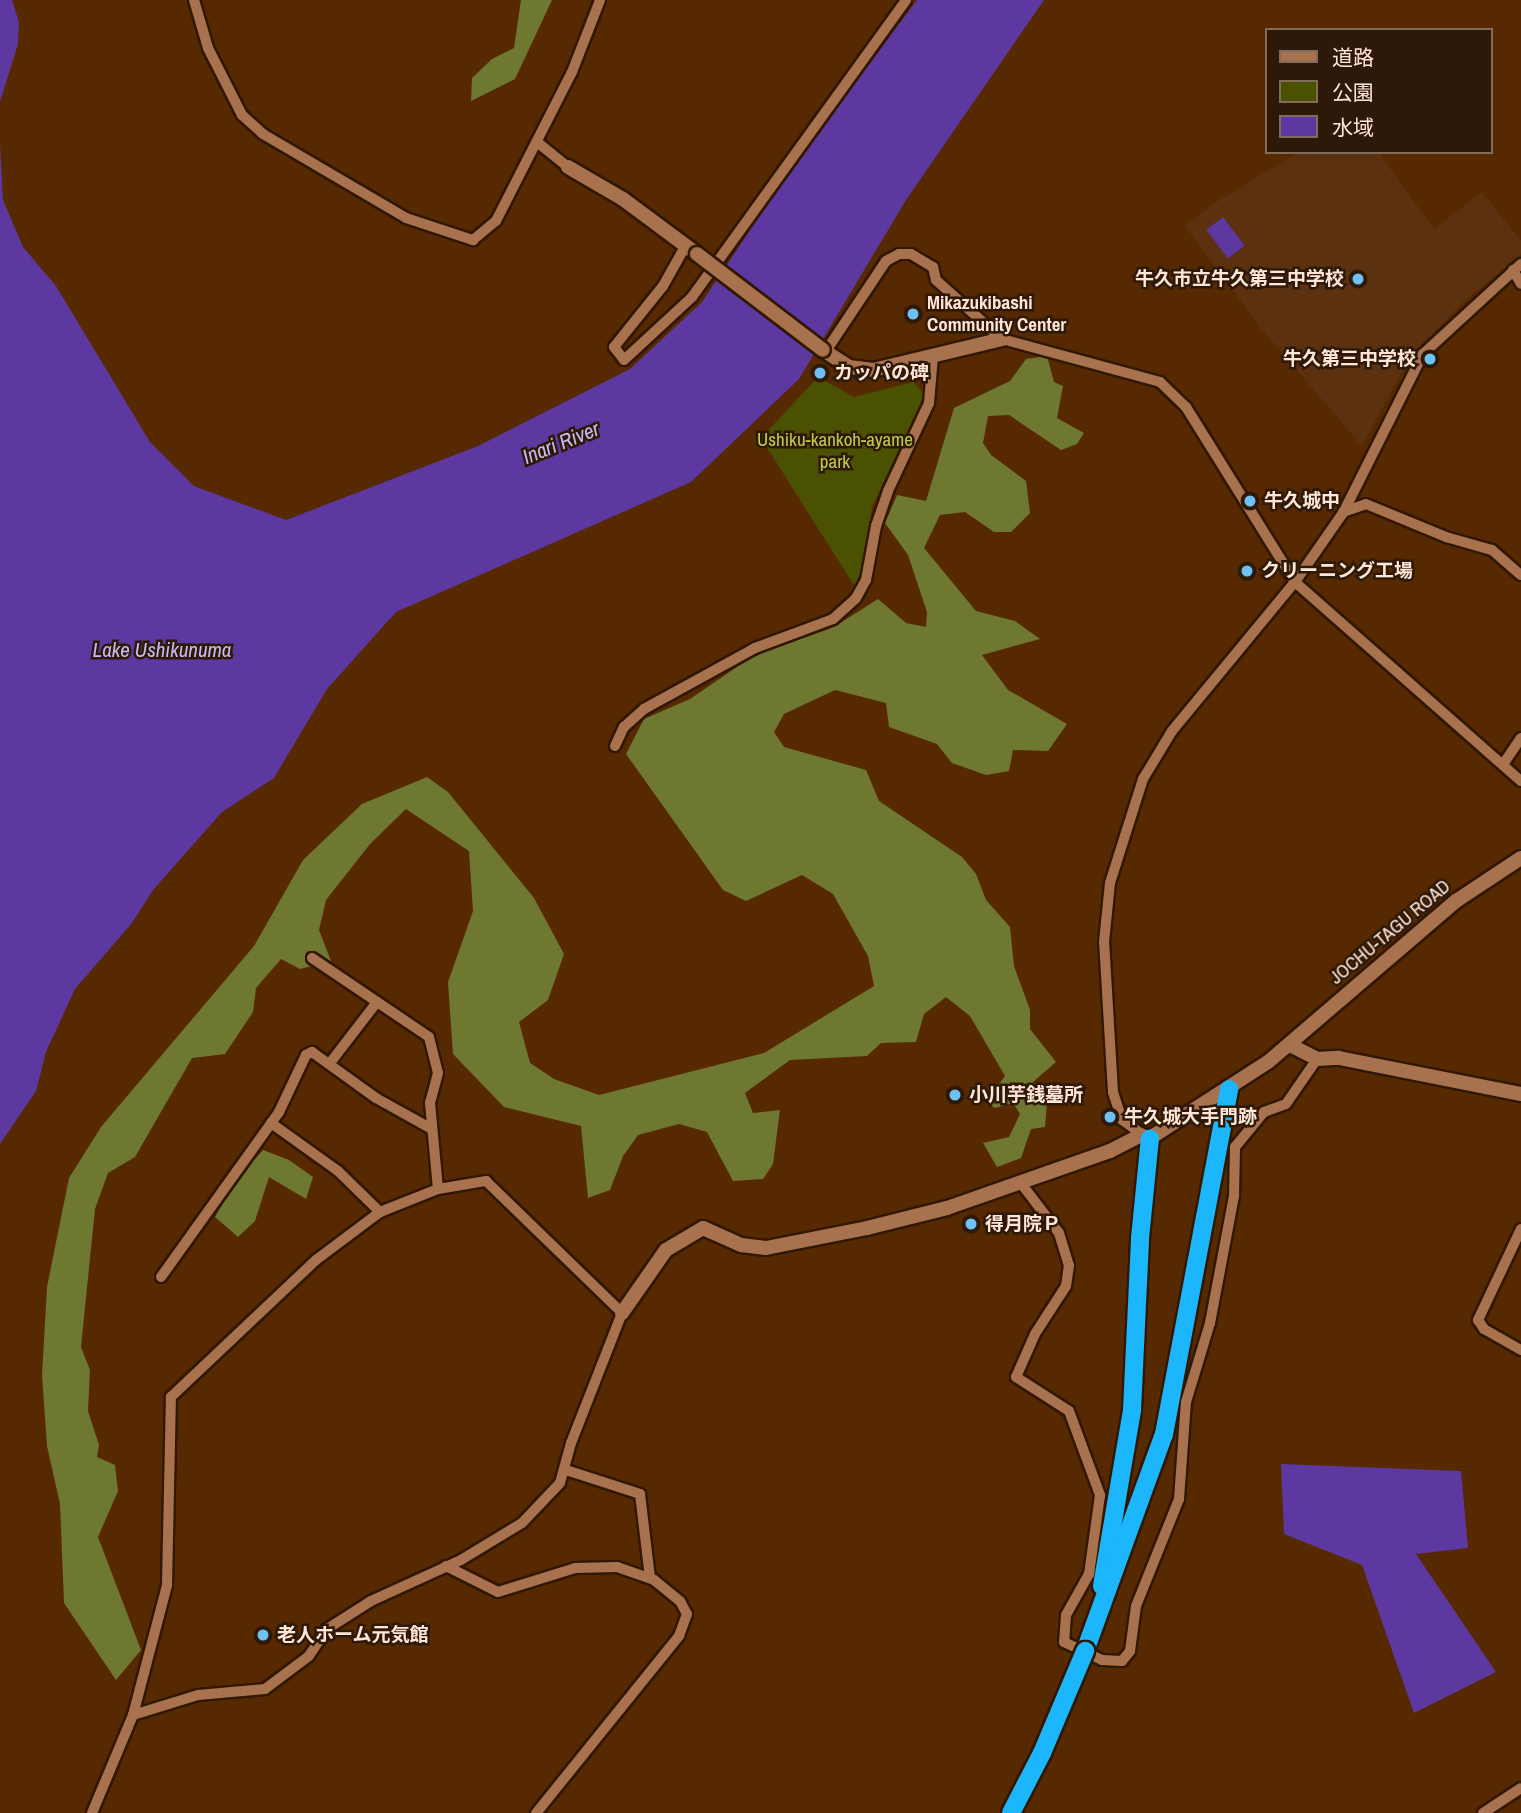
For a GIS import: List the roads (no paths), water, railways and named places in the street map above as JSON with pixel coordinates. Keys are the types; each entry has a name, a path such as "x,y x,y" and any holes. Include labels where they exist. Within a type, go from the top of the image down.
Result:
{"highway":[{"path":"1011,1813 1085,1651 1164,1434 1229,1089"},
{"path":"1096,1617 1132,1410 1145,1136"}],"street":[{"path":"194,0 208,48 242,115 263,134 406,218 473,240 496,221 582,50 600,0"},
{"path":"691,249 614,347 624,360 692,297 906,0"},
{"path":"537,142 568,167 623,199 849,367 873,370 1002,339"},
{"path":"824,351 886,261 899,254 922,258 933,267 936,280 1002,339 1141,374 1172,390 1295,582 1504,763 1521,781"},
{"path":"1145,1136 1122,1119 1113,1092 1104,942 1110,883 1143,779 1172,731 1295,582 1343,513 1423,354 1517,267 1521,284"},
{"path":"615,746 624,727 644,709 755,648 833,620 856,598 866,580 876,526 888,491 929,403 933,356"},
{"path":"1343,513 1366,503 1446,537 1492,550 1521,575"},
{"path":"1504,763 1521,738"},
{"name":"JOCHU-TAGU ROAD","path":"622,1313 666,1250 703,1228 741,1245 766,1248 947,1208 1110,1152 1145,1136 1229,1089 1290,1045 1445,909 1521,858"},
{"path":"312,958 429,1037 438,1073 430,1103 430,1128 438,1189"},
{"path":"330,1063 377,1002"},
{"path":"1290,1045 1317,1059 1339,1058 1521,1094"},
{"path":"161,1277 271,1123 306,1055 312,1052 376,1098 430,1128"},
{"path":"1020,1182 1059,1233 1069,1265 1066,1286 1035,1334 1016,1377 1069,1411 1100,1495 1089,1574 1066,1615 1064,1642 1102,1660 1122,1661 1130,1651 1136,1606 1179,1499 1186,1402 1210,1323 1234,1196 1236,1147 1264,1112 1286,1104 1317,1059"},
{"path":"271,1123 338,1171 380,1212"},
{"path":"92,1813 133,1715 167,1586 171,1397 316,1260 380,1212 438,1189 486,1181 622,1313 571,1443 566,1470 546,1500 522,1523 446,1566 371,1601 327,1629 309,1656 265,1689 198,1695 133,1715"},
{"path":"1521,1229 1478,1320 1485,1329 1521,1350"},
{"path":"566,1470 640,1494 650,1578"},
{"path":"446,1566 498,1592 593,1566 650,1578 680,1601 687,1614 686,1626 536,1813"},
{"path":"1483,1813 1521,1788"}],"water":[{"path":"0,0 12,0 19,22 18,44 0,102"},
{"name":"Lake Ushikunuma","path":"917,0 1044,0 906,200 799,379 691,482 396,612 327,689 274,778 222,812 153,890 132,923 75,989 46,1052 36,1091 0,1144 0,143 3,200 23,247 56,286 150,442 194,486 286,520 478,446 630,369 702,302 789,172"},
{"path":"1223,217 1245,246 1228,258 1206,230"},
{"path":"1281,1464 1461,1471 1468,1548 1416,1554 1496,1672 1414,1713 1362,1565 1284,1534"}],"place":[{"name":"牛久市立牛久第三中学校","path":"1358,279"},
{"name":"Mikazukibashi Community Center","path":"913,314"},
{"name":"牛久第三中学校","path":"1430,359"},
{"name":"カッパの碑","path":"820,373"},
{"name":"牛久城中","path":"1250,501"},
{"name":"クリーニング工場","path":"1247,571"},
{"name":"小川芋銭墓所","path":"955,1095"},
{"name":"牛久城大手門跡","path":"1110,1117"},
{"name":"得月院Ｐ","path":"971,1224"},
{"name":"老人ホーム元気館","path":"263,1635"}],"park label":[{"name":"Ushiku-kankoh-ayame park","path":"835,451"}],"water label":[{"name":"Inari River","path":"561,443"}]}
